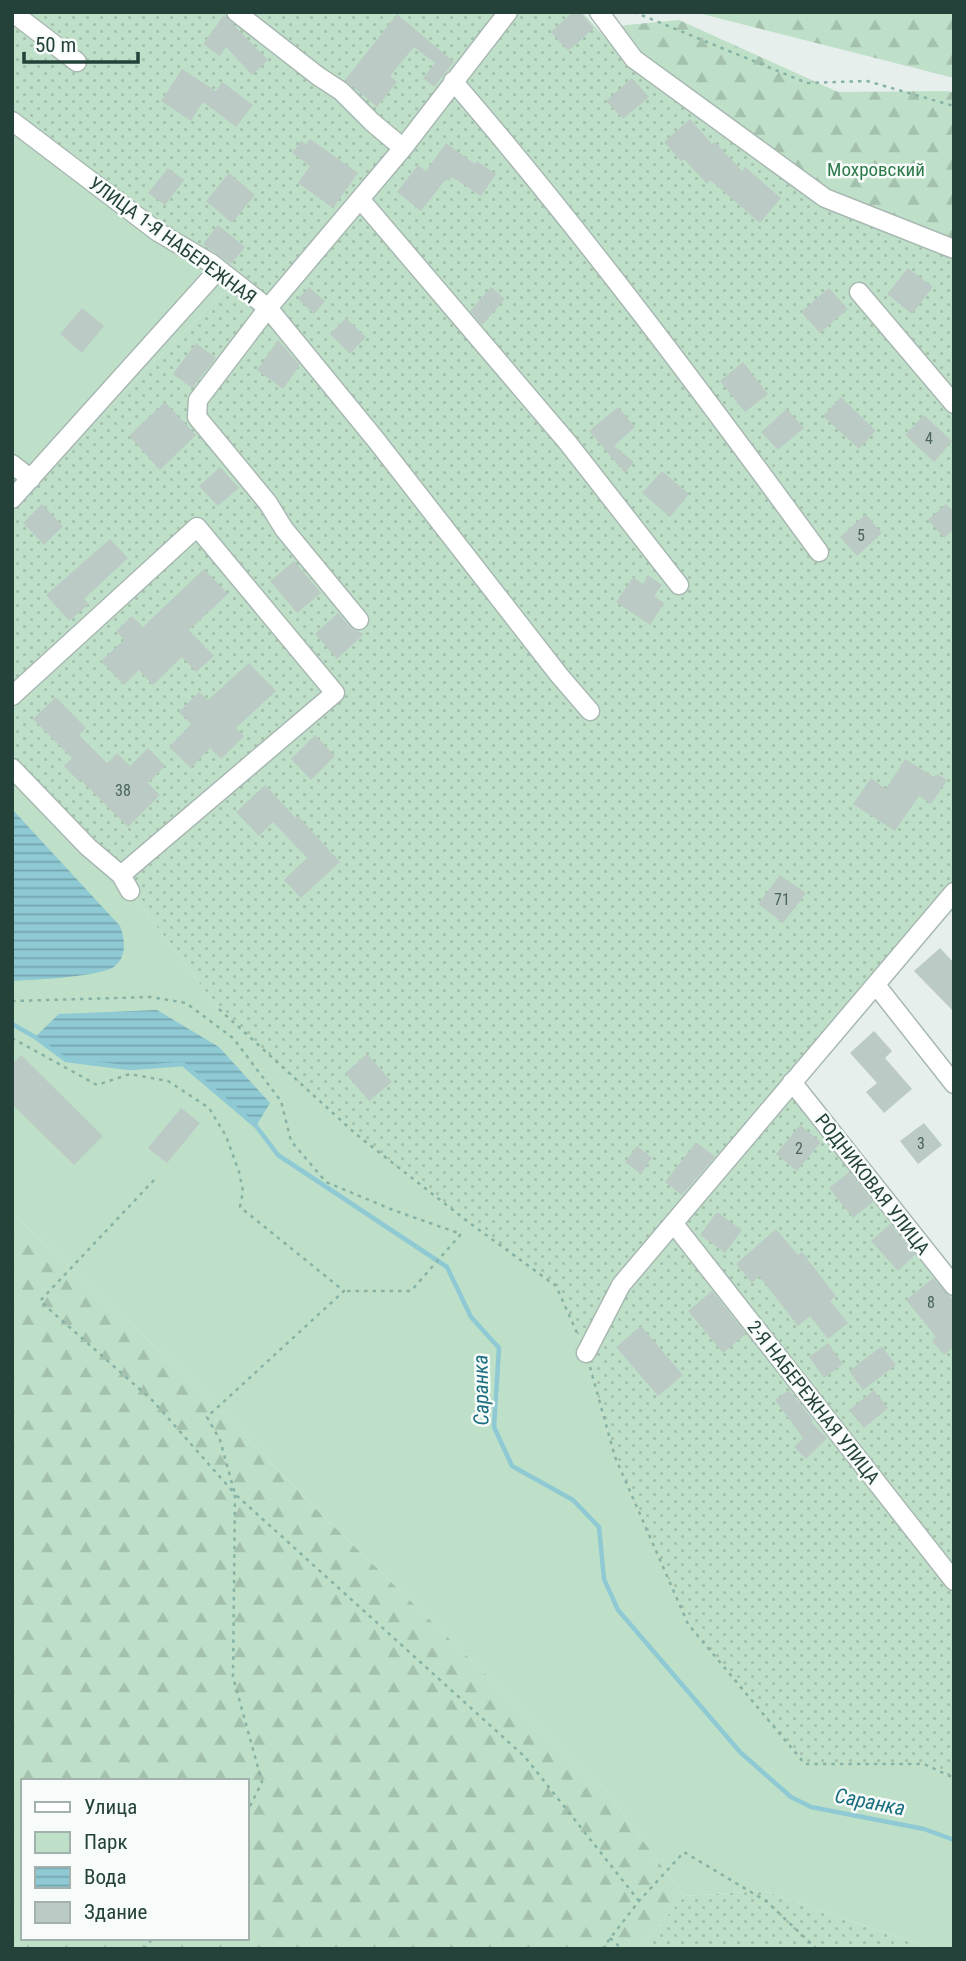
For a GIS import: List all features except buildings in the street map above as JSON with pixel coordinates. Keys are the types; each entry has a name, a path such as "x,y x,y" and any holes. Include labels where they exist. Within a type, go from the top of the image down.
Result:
{"street":[{"path":"12,12 77,62"},
{"path":"236,12 341,91 403,148"},
{"path":"359,620 197,417 198,400 268,308 403,148 508,12"},
{"path":"599,12 634,59 825,198 954,249"},
{"path":"453,81 507,144 691,377 819,552"},
{"name":"УЛИЦА 1-Я НАБЕРЕЖНАЯ","path":"12,121 158,232 211,263 268,308 376,439 559,675 590,711"},
{"path":"360,199 568,443 680,585"},
{"path":"12,499 218,270"},
{"path":"859,292 954,404"},
{"path":"12,464 31,479"},
{"path":"12,696 197,527 335,693 126,883 12,768"},
{"path":"586,1353 621,1285 954,892"},
{"path":"876,985 954,1084"},
{"name":"РОДНИКОВАЯ УЛИЦА","path":"792,1082 954,1286"},
{"name":"2-Я НАБЕРЕЖНАЯ УЛИЦА","path":"674,1224 954,1581"}],"path":[{"path":"634,12 807,83 867,81 954,106"},
{"path":"12,1001 151,997 186,1003 233,1038 281,1101 292,1141 326,1182 461,1234 411,1291 344,1291 240,1208 243,1191 239,1171 226,1136 209,1108 168,1081 130,1074 97,1085 12,1038"},
{"path":"219,1009 357,1135 556,1286 586,1353 615,1457 688,1624 805,1764 924,1764 954,1777"},
{"path":"154,1180 40,1301 153,1401 235,1494 525,1757 639,1901"},
{"path":"248,1810 262,1782 233,1677 235,1494 220,1440 207,1418 344,1291"},
{"path":"602,1949 639,1901 684,1852 766,1901 817,1949"},
{"path":"610,1938 622,1949"}],"green space":[{"path":"12,12 582,12 620,54 825,198 954,249 954,892 792,1082 954,1286 954,1778 924,1764 805,1764 688,1624 615,1457 586,1353 556,1286 357,1135 219,1009 130,891 12,768 12,502 236,281 12,121"},
{"path":"694,12 954,12 954,78"},
{"name":"Мохровский","path":"679,20 838,92 954,93 954,279 681,94 616,26"},
{"path":"12,121 236,281 12,502"},
{"path":"12,768 130,891 219,1009 357,1135 556,1286 586,1353 615,1457 688,1624 805,1764 924,1764 954,1778 954,1949 932,1949 764,1891 684,1896 606,1791 315,1508 193,1382 12,1213"},
{"path":"12,1213 193,1382 315,1508 606,1791 684,1896 640,1949 12,1949"},
{"path":"764,1891 932,1949 640,1949 684,1896"}],"water":[{"path":"12,809 120,926 124,947 122,957 115,966 96,973 12,981"},
{"path":"157,1010 219,1047 270,1103 256,1126 183,1064 130,1068 66,1060 35,1037 59,1014"}],"waterway":[{"name":"Саранка","path":"12,1024 66,1060 130,1068 183,1064 256,1126 278,1155 447,1267 471,1317 499,1348 494,1427 512,1466 573,1500 599,1527 604,1579 618,1610 740,1752 791,1797 811,1807 924,1829 954,1840"}]}
